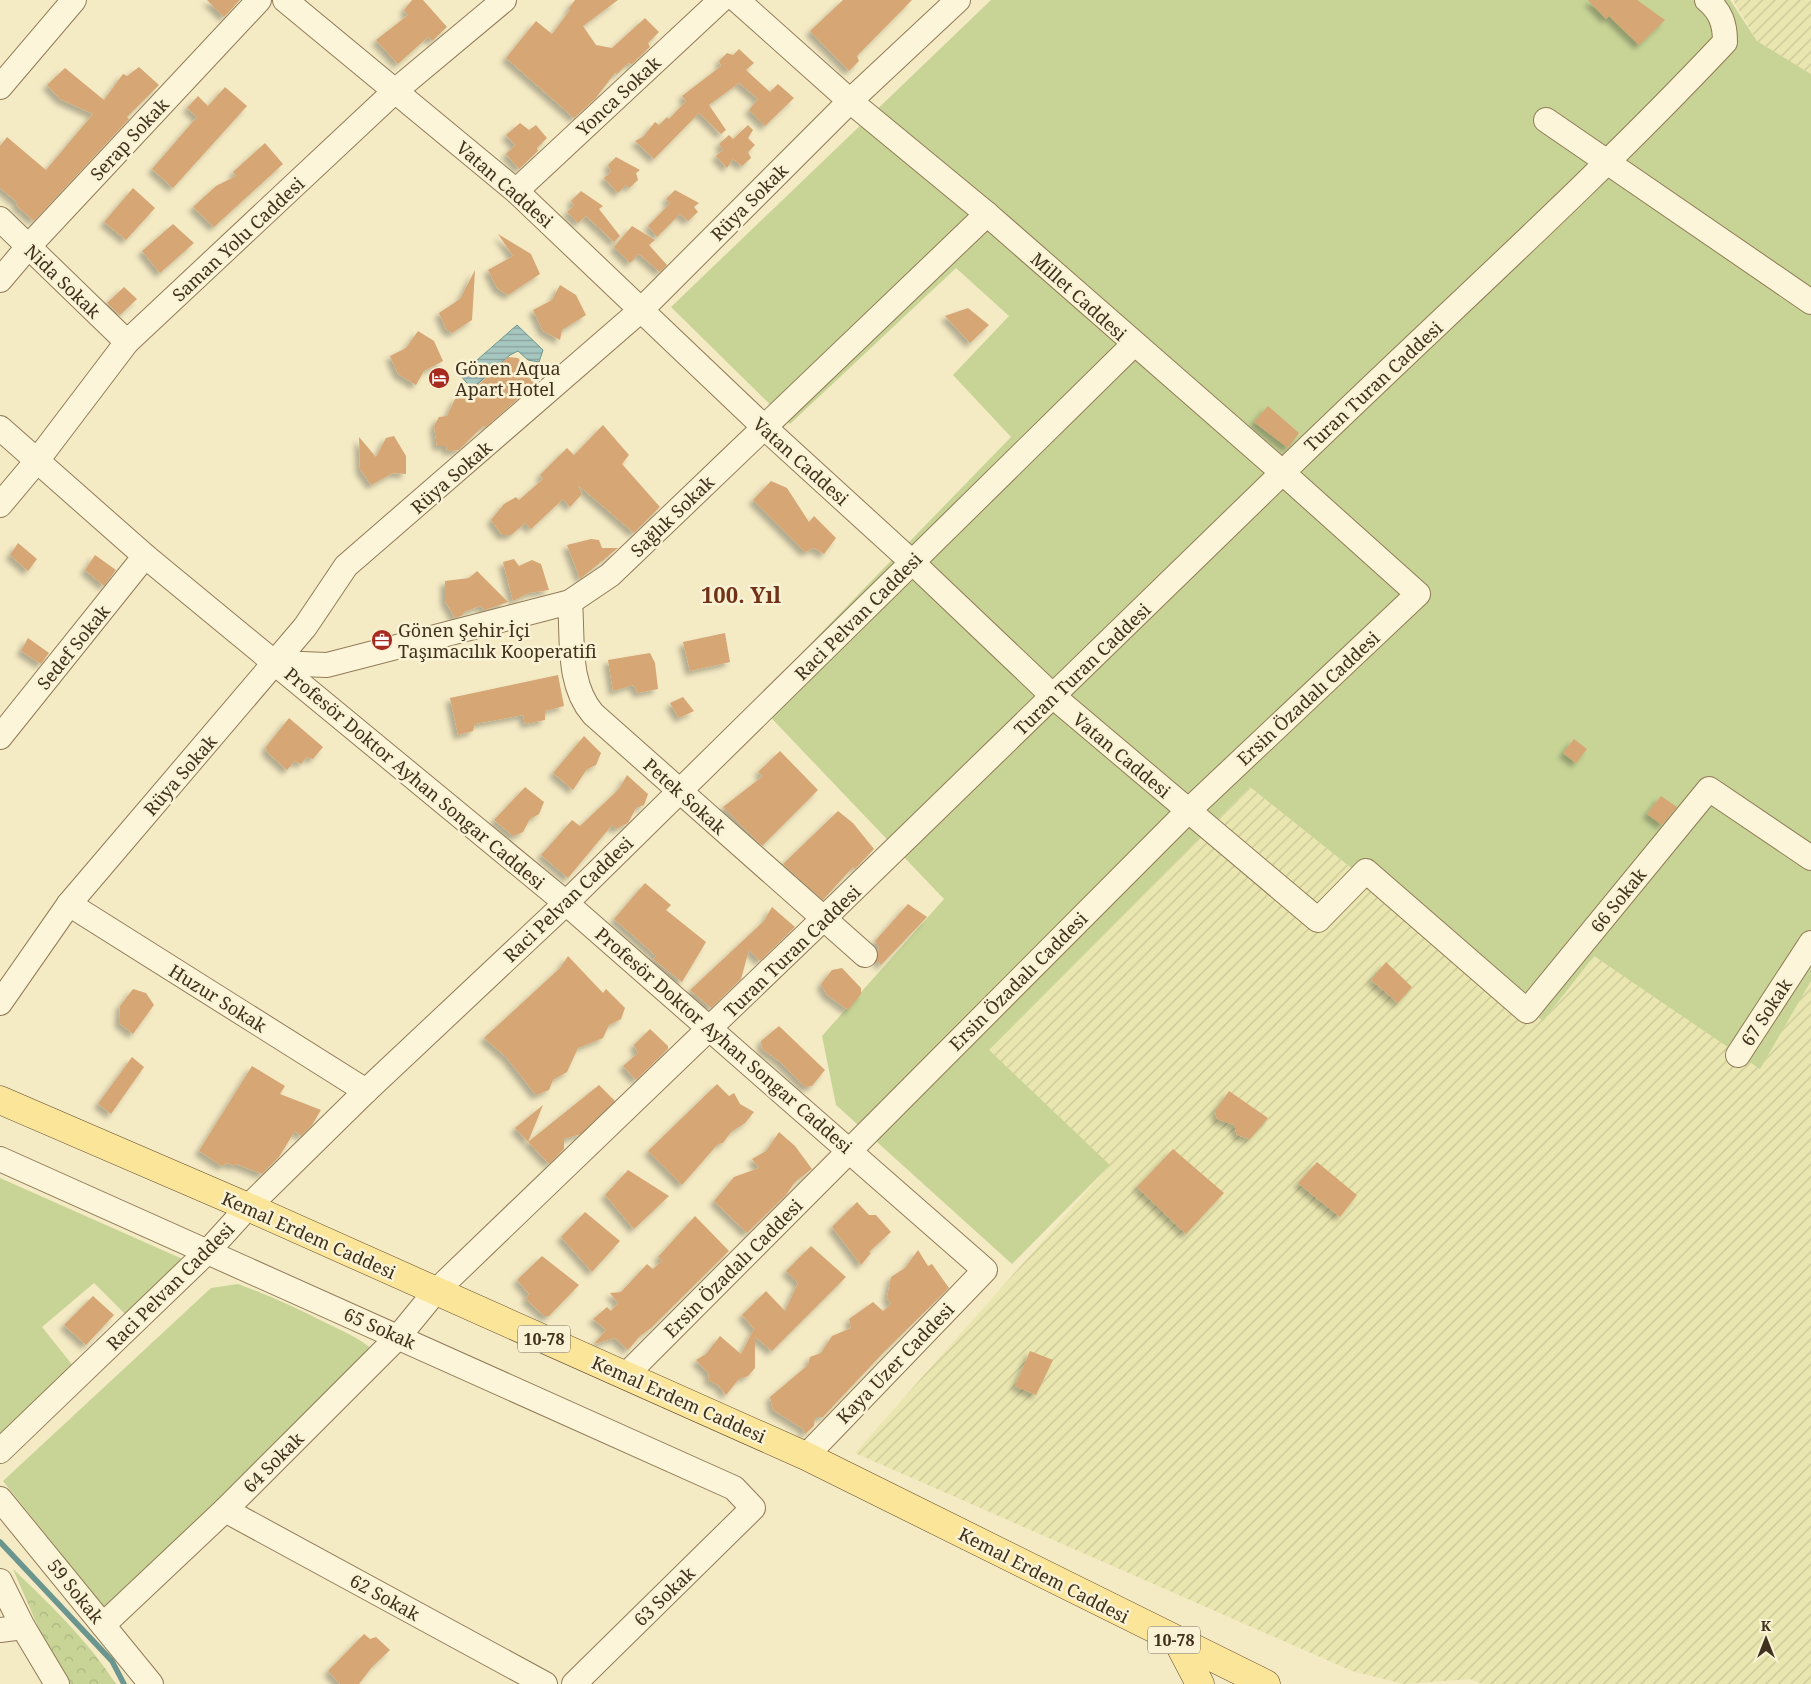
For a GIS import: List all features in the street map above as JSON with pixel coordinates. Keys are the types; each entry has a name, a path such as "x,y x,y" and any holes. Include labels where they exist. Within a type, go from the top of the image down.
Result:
{"main road":[{"name":"Kemal Erdem Caddesi","path":"0,1100 248,1207 806,1456 1266,1684"},
{"path":"1178,1642 1200,1684"}],"street":[{"path":"0,87 74,0"},
{"name":"Serap Sokak","path":"0,280 259,0"},
{"name":"Vatan Caddesi","path":"285,0 516,191 764,427 912,562 1054,697 1318,920 1366,871"},
{"name":"Saman Yolu Caddesi","path":"0,505 36,462 127,342 396,91 504,0"},
{"name":"Yonca Sokak","path":"516,191 720,0"},
{"name":"Millet Caddesi","path":"737,0 850,101 987,214 1282,472 1418,594"},
{"name":"Rüya Sokak","path":"0,1003 69,904 276,663 305,627 346,566 641,310 850,101 958,0"},
{"name":"Turan Turan Caddesi","path":"435,1292 711,1029 1054,697 1282,472 1608,163 1725,42 1725,25 1715,7 1707,0"},
{"path":"1546,120 1811,302"},
{"name":"Sağlık Sokak","path":"276,663 327,665 570,602 610,575 987,214"},
{"name":"Nida Sokak","path":"0,219 127,342"},
{"name":"Raci Pelvan Caddesi","path":"0,1451 209,1250 248,1207 366,1091 566,903 1134,344"},
{"name":"Profesör Doktor Ayhan Songar Caddesi","path":"0,428 36,462 145,556 566,903 850,1150 984,1270"},
{"name":"Sedef Sokak","path":"0,737 145,556"},
{"name":"Ersin Özadalı Caddesi","path":"626,1375 1188,811 1418,594"},
{"name":"Petek Sokak","path":"570,602 575,678 583,702 594,714 865,955"},
{"name":"66 Sokak","path":"1366,871 1527,1011 1709,789 1811,858"},
{"name":"Huzur Sokak","path":"69,904 366,1091"},
{"name":"67 Sokak","path":"1738,1055 1811,943"},
{"name":"65 Sokak","path":"0,1159 209,1250 734,1488 753,1508"},
{"name":"Kaya Uzer Caddesi","path":"806,1456 984,1270"},
{"name":"64 Sokak","path":"103,1625 225,1510 398,1336 435,1292"},
{"name":"59 Sokak","path":"0,1499 151,1684"},
{"name":"63 Sokak","path":"574,1684 753,1508"},
{"name":"62 Sokak","path":"225,1510 545,1684"},
{"path":"0,1581 23,1627 57,1684"},
{"path":"0,1630 23,1627"}],"shaded area":[{"path":"1733,0 1811,0 1811,74 1757,41"},
{"path":"1250,787 1543,1021 1594,956 1760,1068 1811,981 1811,1684 1483,1684 1470,1679 1404,1684 1352,1671 855,1453 1110,1165 988,1050"}],"green space":[{"path":"991,0 1730,0 1757,41 1811,74 1811,981 1760,1069 1594,956 1543,1021 1250,787 989,1050 1110,1165 1012,1264 836,1105 822,1036 944,899 755,701 1011,437 953,375 1009,316 956,268 790,424 671,307"},
{"path":"0,1178 187,1261 128,1317 94,1283 42,1327 74,1367 0,1440"},
{"path":"238,1284 304,1312 351,1335 373,1350 108,1613 3,1481 211,1288"},
{"path":"13,1569 81,1638 116,1684 67,1684 54,1664"}],"water":[{"path":"517,325 543,350 539,362 528,360 518,351 510,355 472,389 460,375"}],"building":[{"path":"207,0 240,0 224,17"},
{"path":"412,0 423,0 447,27 432,41 428,37 398,64 376,40 408,15 404,10"},
{"path":"575,0 618,0 583,26 596,45 612,48 645,18 659,32 648,43 650,47 632,64 628,63 617,74 615,73 595,99 574,118 506,58 536,21 552,34"},
{"path":"843,0 912,0 857,56 859,61 849,71 810,31"},
{"path":"1588,0 1637,0 1665,20 1639,45 1609,16 1606,19"},
{"path":"739,49 754,63 746,70 770,92 778,84 794,98 765,126 749,110 758,99 739,83 709,105 726,130 721,134 699,113 654,159 635,141 643,137 655,122 659,125 667,117 669,119 686,101 682,96 721,66 719,61 727,53 733,55"},
{"path":"139,67 159,85 127,117 129,119 34,221 16,205 18,203 0,188 0,146 7,137 46,170 93,114 60,99 47,85 65,68 104,100 123,74 127,76"},
{"path":"225,87 247,106 173,188 152,169 197,117 187,108 198,96 208,106"},
{"path":"520,123 529,130 536,125 547,138 537,148 538,151 519,169 506,154 515,145 506,135"},
{"path":"748,125 753,130 748,138 755,145 748,152 751,158 742,166 733,159 727,168 716,156 723,150 719,144 729,135 733,139"},
{"path":"265,143 283,164 214,227 193,207 216,186 236,176 233,172"},
{"path":"616,157 640,170 636,173 638,180 629,188 626,185 618,193 604,178 611,172 608,165"},
{"path":"133,188 155,208 126,240 104,222"},
{"path":"675,190 699,203 694,207 698,212 688,221 680,214 657,237 648,226 670,203 666,199"},
{"path":"581,191 603,206 599,209 620,236 614,242 586,216 578,223 567,212 574,206 571,201"},
{"path":"173,224 194,243 160,273 142,251"},
{"path":"632,226 655,240 649,245 667,265 660,272 639,254 630,263 614,247"},
{"path":"498,234 531,254 540,274 508,295 497,288 488,270 513,256"},
{"path":"475,270 472,320 452,333 446,329 439,313 460,299"},
{"path":"560,285 576,295 586,315 562,330 560,340 543,331 533,310 552,300"},
{"path":"124,287 137,299 120,315 107,303"},
{"path":"968,308 989,325 970,343 945,316"},
{"path":"418,331 434,341 443,361 424,371 416,385 398,374 390,356 406,348"},
{"path":"508,357 518,358 531,373 528,377 536,383 486,427 483,426 459,450 447,451 446,446 437,446 434,426 439,417 447,416 455,399 471,392"},
{"path":"1268,406 1299,433 1288,448 1254,422"},
{"path":"603,425 629,455 622,464 660,507 634,533 578,485 582,494 570,507 563,499 531,529 525,523 511,535 502,535 491,520 504,504 516,497 519,500 543,479 540,475 567,448 574,455"},
{"path":"394,436 406,456 406,474 393,473 371,485 360,469 359,437 376,457 386,438"},
{"path":"771,481 787,488 809,522 814,516 836,538 824,554 814,548 805,552 753,500"},
{"path":"591,539 599,540 602,548 618,548 580,579 567,545"},
{"path":"18,543 37,559 28,571 10,555"},
{"path":"95,555 116,570 104,586 85,570"},
{"path":"514,559 519,566 532,560 541,564 549,590 529,593 513,601 503,562"},
{"path":"477,571 508,602 485,610 480,606 464,612 463,615 455,618 445,601 445,581 469,578"},
{"path":"725,633 730,662 690,671 683,642"},
{"path":"28,638 49,653 41,664 21,651"},
{"path":"650,653 655,663 658,689 638,693 633,685 613,691 608,660"},
{"path":"558,675 564,706 545,711 545,720 525,724 523,715 475,724 473,731 458,735 450,698"},
{"path":"683,697 694,711 679,718 670,703"},
{"path":"289,718 323,747 313,759 307,757 301,764 295,761 287,770 267,752 266,747"},
{"path":"584,736 601,753 596,765 587,769 573,790 553,773"},
{"path":"1574,739 1587,749 1576,763 1563,753"},
{"path":"780,751 818,790 762,846 723,807 763,776 758,772"},
{"path":"627,775 648,794 644,805 636,808 628,823 616,829 612,825 568,878 541,855 572,820 580,826 619,789"},
{"path":"525,787 544,802 539,814 530,819 523,832 513,836 494,820"},
{"path":"1661,796 1677,807 1662,825 1647,814"},
{"path":"838,811 853,823 874,849 855,869 853,867 823,900 783,864"},
{"path":"645,883 671,905 666,910 706,942 682,982 653,959 656,956 614,919"},
{"path":"908,904 927,917 881,965 877,961 879,947 875,941"},
{"path":"772,907 795,927 760,961 749,950 741,979 711,1008 690,990 764,921"},
{"path":"568,956 603,993 606,989 625,1008 621,1019 609,1025 603,1038 578,1048 567,1072 553,1080 549,1090 536,1095 506,1057 484,1038 560,968"},
{"path":"1386,962 1412,987 1398,1003 1371,980"},
{"path":"842,968 861,988 861,994 848,1010 826,994 821,984 832,970"},
{"path":"133,989 146,993 154,1005 133,1034 119,1023 120,1006"},
{"path":"779,1026 825,1070 812,1086 805,1087 779,1061 762,1049 761,1041"},
{"path":"650,1029 668,1046 668,1049 636,1080 623,1066 638,1053 634,1045"},
{"path":"132,1057 144,1067 111,1114 98,1104"},
{"path":"252,1066 285,1086 280,1094 321,1110 312,1125 301,1136 295,1131 279,1157 262,1174 236,1164 234,1166 227,1163 222,1166 199,1151"},
{"path":"717,1084 729,1096 734,1093 740,1104 754,1112 745,1123 731,1132 723,1143 718,1144 682,1185 648,1151"},
{"path":"599,1085 615,1101 581,1134 564,1139 564,1149 549,1164 528,1142"},
{"path":"1229,1091 1268,1118 1250,1139 1237,1135 1234,1125 1217,1119 1215,1111"},
{"path":"543,1105 528,1142 515,1128"},
{"path":"779,1132 795,1146 812,1169 795,1182 786,1195 747,1233 714,1201 734,1177 759,1168 752,1159 766,1151"},
{"path":"1173,1149 1224,1193 1186,1234 1137,1187"},
{"path":"1317,1162 1357,1195 1340,1217 1298,1183"},
{"path":"628,1170 669,1196 634,1229 605,1195"},
{"path":"857,1202 869,1215 876,1215 891,1232 869,1252 871,1253 861,1265 832,1227"},
{"path":"585,1212 620,1241 592,1272 561,1237"},
{"path":"695,1216 729,1251 651,1328 640,1336 628,1350 615,1338 594,1344 606,1330 593,1319 607,1307 611,1311 618,1303 610,1293 621,1292 647,1264 653,1269 662,1261 658,1257"},
{"path":"811,1246 846,1277 772,1351 755,1337 755,1368 748,1376 739,1379 726,1395 718,1385 708,1380 709,1374 696,1360 706,1354 720,1336 741,1354 754,1329 742,1315 766,1291 785,1311 798,1283 786,1271"},
{"path":"918,1250 928,1266 932,1264 949,1288 884,1352 823,1417 815,1417 814,1426 805,1434 802,1428 773,1410 770,1397 808,1365 810,1357 821,1353 832,1336 851,1328 849,1319 873,1302 883,1311 891,1304 887,1298 891,1277 905,1268"},
{"path":"542,1256 579,1285 549,1316 544,1316 526,1299 529,1294 517,1280"},
{"path":"93,1296 114,1315 86,1345 64,1325"},
{"path":"1030,1351 1053,1360 1036,1395 1015,1386"},
{"path":"364,1634 370,1639 376,1637 390,1650 372,1667 359,1684 340,1684 328,1671"}],"waterway":[{"path":"0,1542 112,1661 124,1684"}],"place":[{"name":"Gönen Aqua Apart Hotel","path":"439,378"},
{"name":"Gönen Şehir İçi Taşımacılık Kooperatifi","path":"382,640"}],"district":[{"name":"100. Yıl","path":"741,594"}]}
